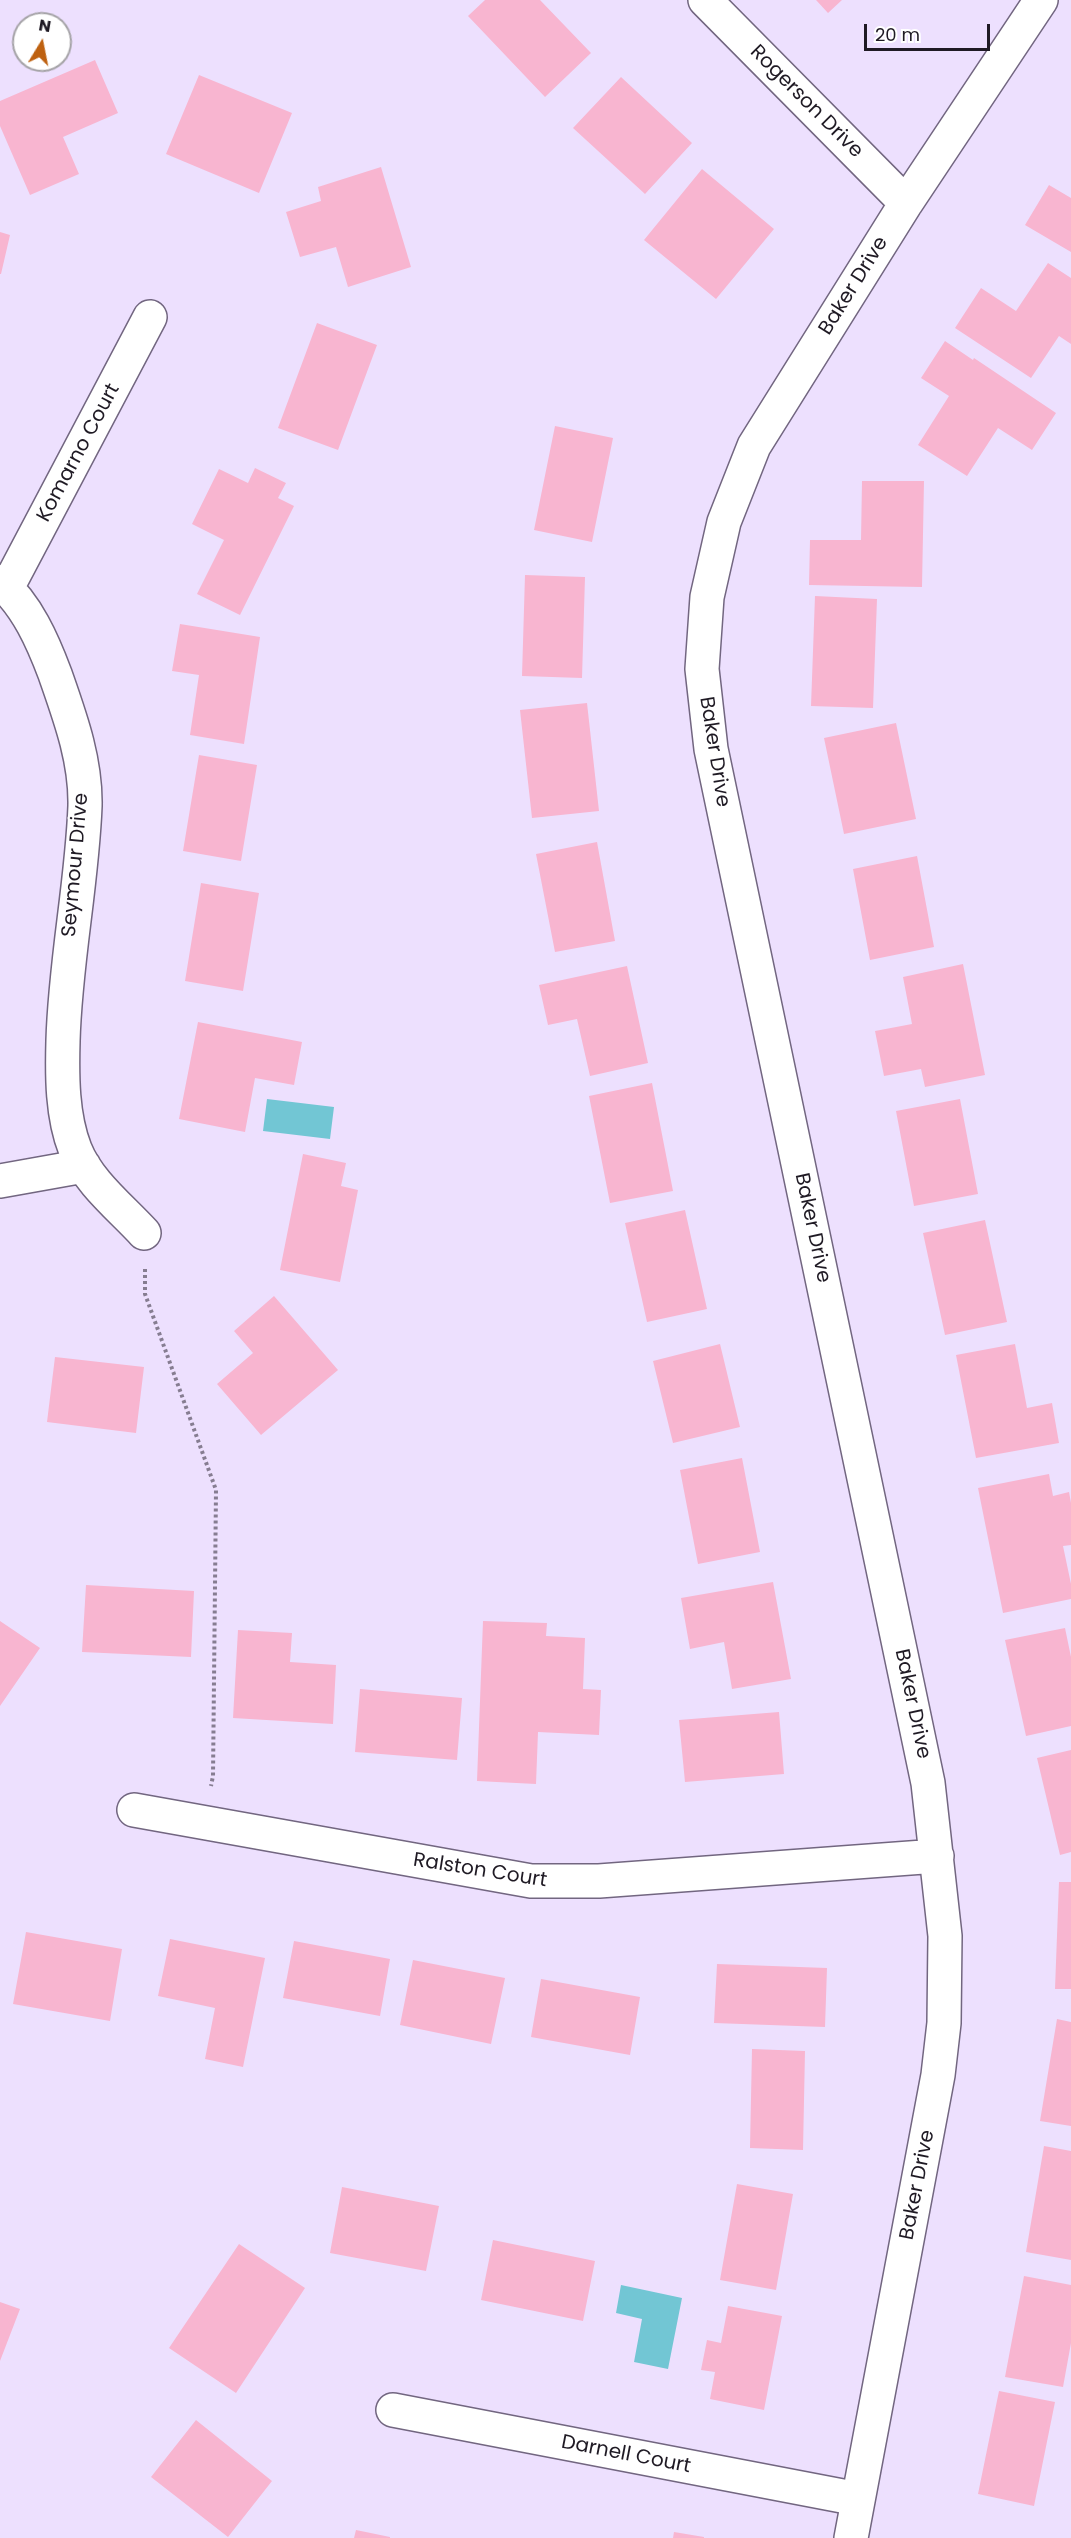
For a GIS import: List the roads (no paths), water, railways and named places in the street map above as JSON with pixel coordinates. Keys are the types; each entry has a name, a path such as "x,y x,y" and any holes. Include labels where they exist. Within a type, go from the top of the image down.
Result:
{"street":[{"name":"Rogerson Drive","path":"705,0 906,203"},
{"name":"Baker Drive","path":"851,2538 938,2075 944,2023 946,1958 928,1783 711,749 702,669 707,597 724,522 754,446 906,203 1041,0"},
{"name":"Komarno Court","path":"4,585 150,317"},
{"name":"Seymour Drive","path":"4,585 29,618 49,657 73,725 81,761 85,805 67,964 62,1068 70,1127 75,1148 84,1166 144,1233"},
{"path":"0,1181 84,1166"},
{"name":"Ralston Court","path":"134,1810 501,1877 559,1883 937,1856"},
{"name":"Darnell Court","path":"393,2410 858,2499"}]}
